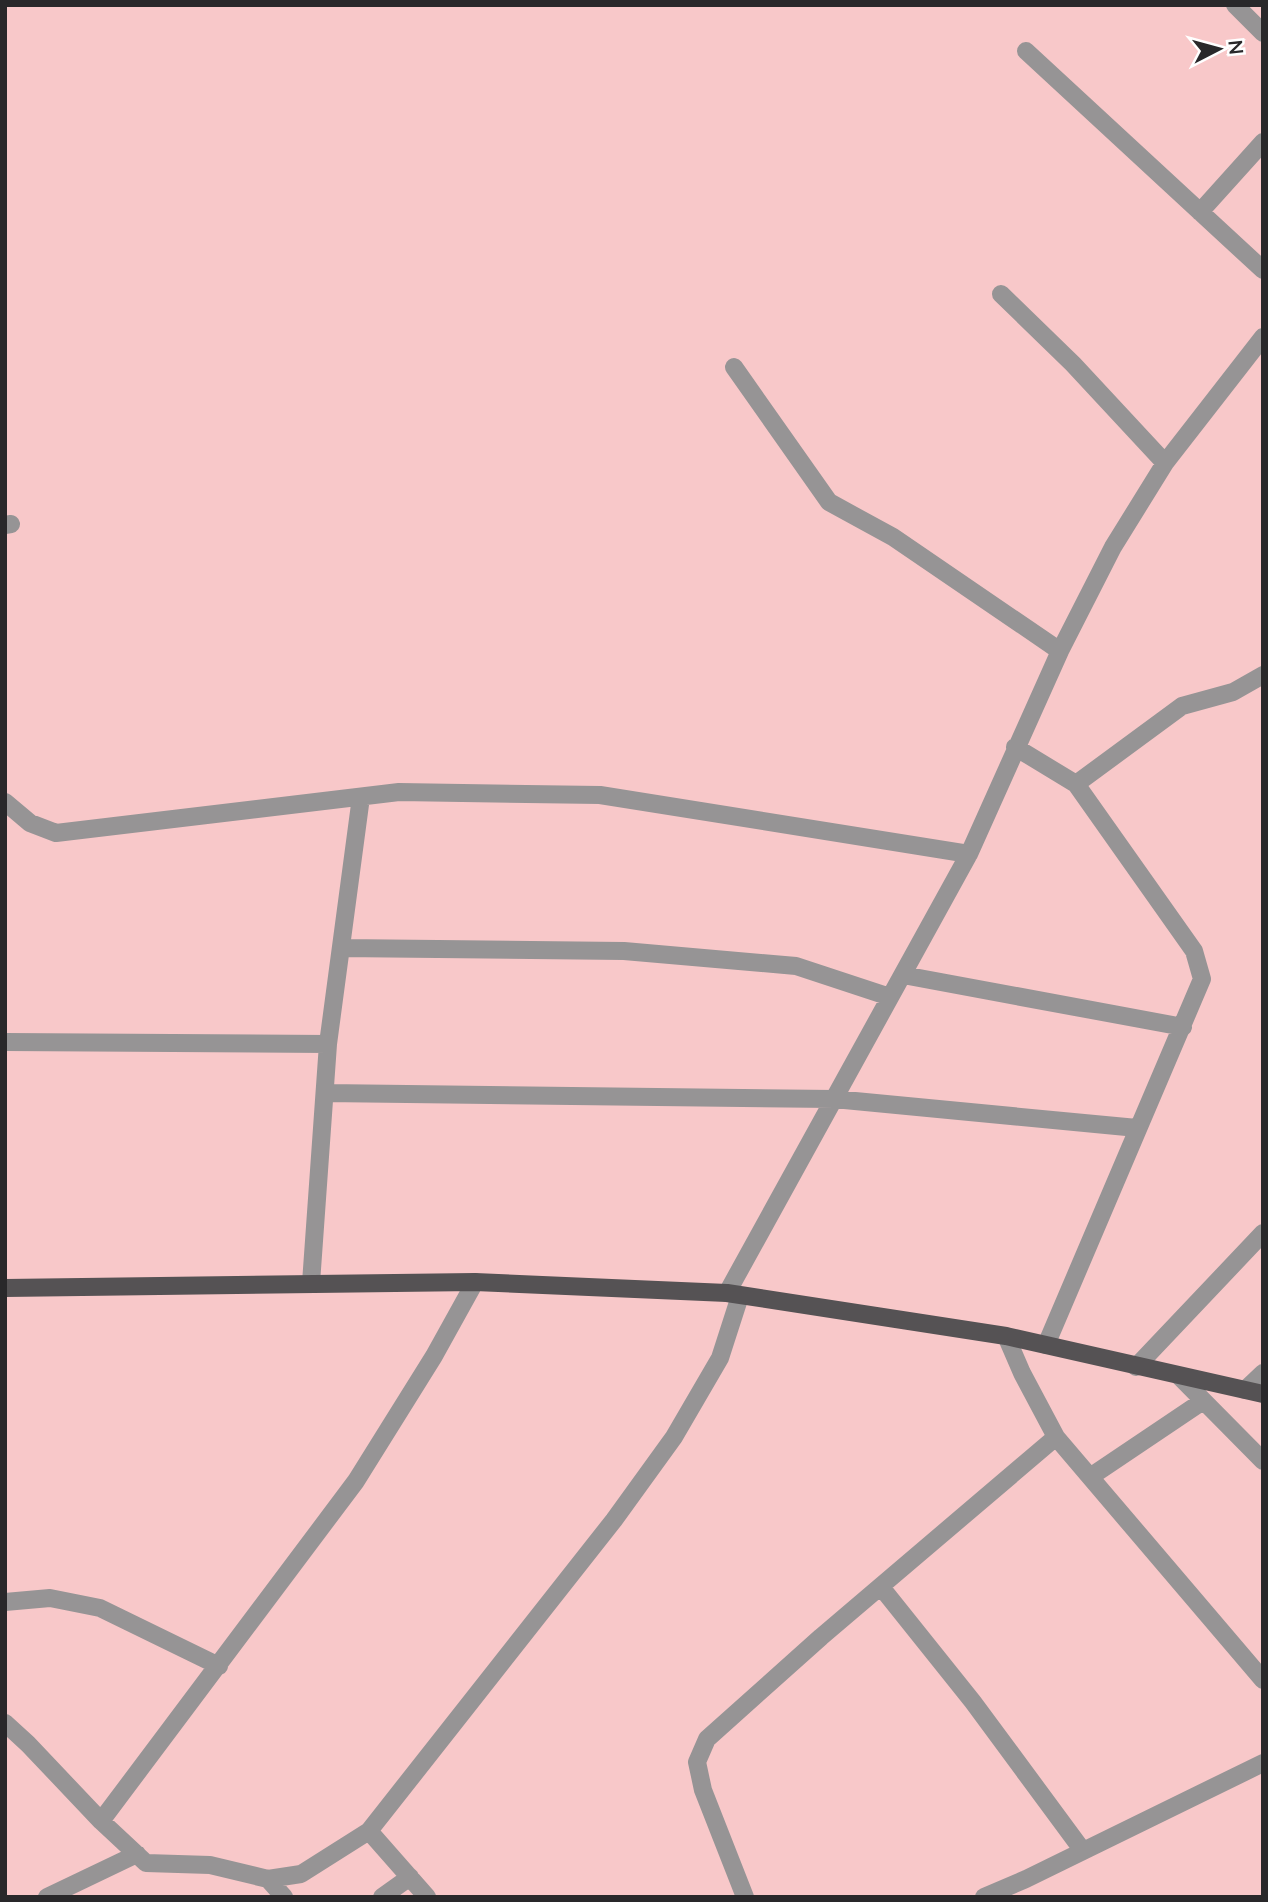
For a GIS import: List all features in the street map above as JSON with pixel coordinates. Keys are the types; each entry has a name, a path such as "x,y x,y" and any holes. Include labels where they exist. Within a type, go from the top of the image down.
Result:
{"main road":[{"path":"5,1288 474,1282 734,1295 1006,1336 1254,1392"}],"street":[{"path":"1235,5 1263,33"},
{"path":"1026,51 1263,270"},
{"path":"1200,212 1263,142"},
{"path":"1001,294 1073,364 1165,463"},
{"path":"5,1723 146,1863 211,1865 268,1879 301,1874 369,1831 614,1520 674,1437 720,1358 734,1295 834,1099 969,854 1060,651 1113,547 1165,463 1263,337"},
{"path":"734,367 830,502 893,537 1060,651"},
{"path":"1076,785 1182,706 1233,692 1263,676"},
{"path":"1015,747 1076,785 1194,951 1202,979 1046,1345"},
{"path":"5,802 30,823 56,833 398,792 600,795 969,854"},
{"path":"311,1283 328,1044 361,797"},
{"path":"341,948 624,951 796,966 890,997"},
{"path":"902,975 1183,1027"},
{"path":"5,1042 328,1044"},
{"path":"325,1093 834,1099 1137,1128"},
{"path":"1136,1367 1263,1233"},
{"path":"101,1821 356,1481 434,1356 474,1282"},
{"path":"1006,1336 1056,1437 1263,1680"},
{"path":"1254,1392 1263,1373"},
{"path":"1178,1376 1263,1461"},
{"path":"1090,1477 1203,1401"},
{"path":"745,1897 703,1790 698,1762 708,1739 1056,1437"},
{"path":"881,1587 973,1702 1083,1852"},
{"path":"5,1602 50,1598 100,1608 219,1666"},
{"path":"984,1897 1083,1852 1263,1763"},
{"path":"369,1831 428,1897"},
{"path":"47,1897 137,1854"},
{"path":"382,1897 410,1877"},
{"path":"268,1879 284,1897"}],"shaded area":[{"path":"5,5 1263,5 1263,1897 5,1897"}]}
